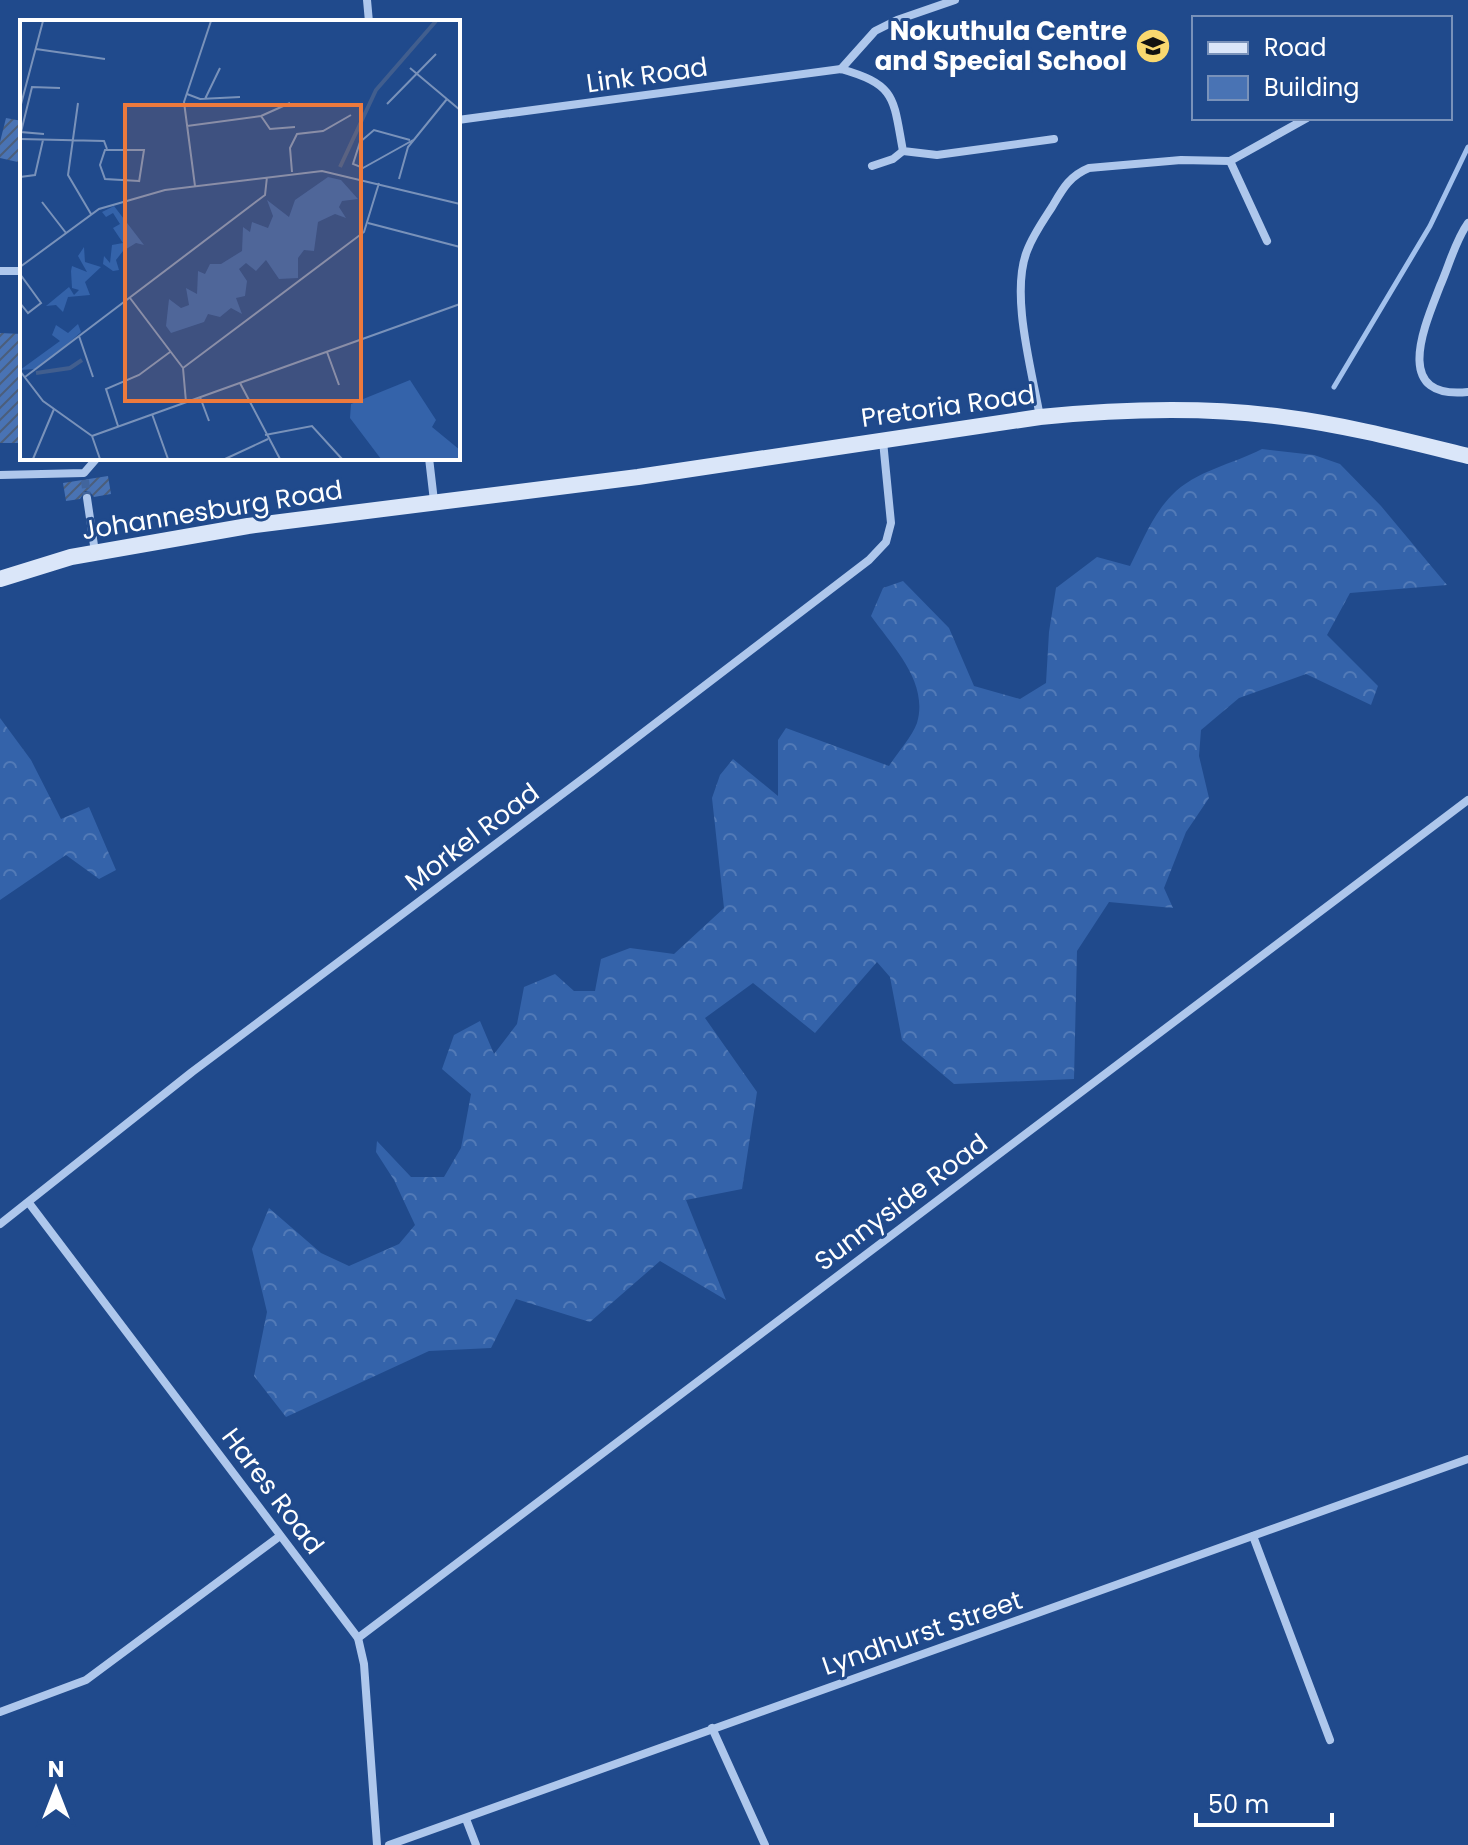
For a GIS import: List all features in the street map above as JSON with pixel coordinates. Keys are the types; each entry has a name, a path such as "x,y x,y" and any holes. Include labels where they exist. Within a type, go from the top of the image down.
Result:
{"main road":[{"name":"Pretoria Road","path":"434,501 638,477 1040,417 1140,409 1254,414 1336,425 1468,456"},
{"name":"Johannesburg Road","path":"0,579 71,557 248,526 434,501"}],"street":[{"path":"367,0 369,20"},
{"path":"903,151 893,99 880,84 841,69 875,31 955,0"},
{"name":"Link Road","path":"460,120 841,69"},
{"path":"1040,417 1022,308 1022,269 1031,243 1068,181 1089,168 1181,160 1230,161 1303,120"},
{"path":"872,166 893,159 903,151 937,155 1054,139"},
{"path":"1230,161 1267,241"},
{"path":"1468,223 1424,328 1418,359 1428,383 1438,390 1468,392"},
{"name":"Morkel Road","path":"0,1224 192,1072 869,560 886,542 891,523 883,441"},
{"path":"0,475 85,476 96,460"},
{"path":"429,460 434,501"},
{"path":"87,498 95,553"},
{"name":"Sunnyside Road","path":"358,1638 1468,800"},
{"name":"Hares Road","path":"29,1203 358,1638 364,1664 377,1845"},
{"name":"Lyndhurst Street","path":"389,1845 1468,1459"},
{"path":"0,1712 86,1680 280,1536"},
{"path":"1253,1536 1330,1740"},
{"path":"712,1728 765,1845"},
{"path":"466,1819 476,1845"}],"green space":[{"path":"1262,449 1314,455 1340,464 1381,506 1447,585 1350,593 1327,635 1378,686 1371,705 1306,674 1239,698 1201,730 1199,756 1209,798 1186,832 1164,888 1173,908 1109,902 1077,951 1074,1079 954,1084 902,1040 890,977 877,962 815,1033 753,983 705,1018 757,1092 742,1189 686,1200 726,1300 660,1261 590,1322 516,1299 491,1348 429,1351 286,1417 254,1376 267,1312 252,1249 269,1208 321,1253 349,1266 399,1244 415,1225 394,1180 376,1152 377,1141 411,1177 444,1177 461,1148 471,1094 442,1069 454,1035 480,1021 494,1054 517,1024 524,987 555,974 574,991 595,991 601,959 630,948 674,954 724,908 712,798 720,775 733,759 778,796 778,740 786,728 889,766 915,728 919,708 914,679 871,616 883,588 903,581 949,628 974,686 1020,699 1046,683 1056,588 1097,557 1130,566 1159,511 1181,487 1203,474"},
{"path":"0,718 31,760 61,819 89,807 116,870 99,879 66,855 0,900"}],"building":[{"path":"6,118 20,121 20,163 0,158"},
{"path":"0,333 20,334 20,443 0,443"},
{"path":"108,476 111,494 94,497 85,491 80,499 66,501 63,483"}],"waterway":[{"path":"1334,387 1430,226 1468,147"}],"tunnel":[{"path":"85,480 87,498"}],"place":[{"name":"Nokuthula Centre and Special School","path":"1153,46"}]}
